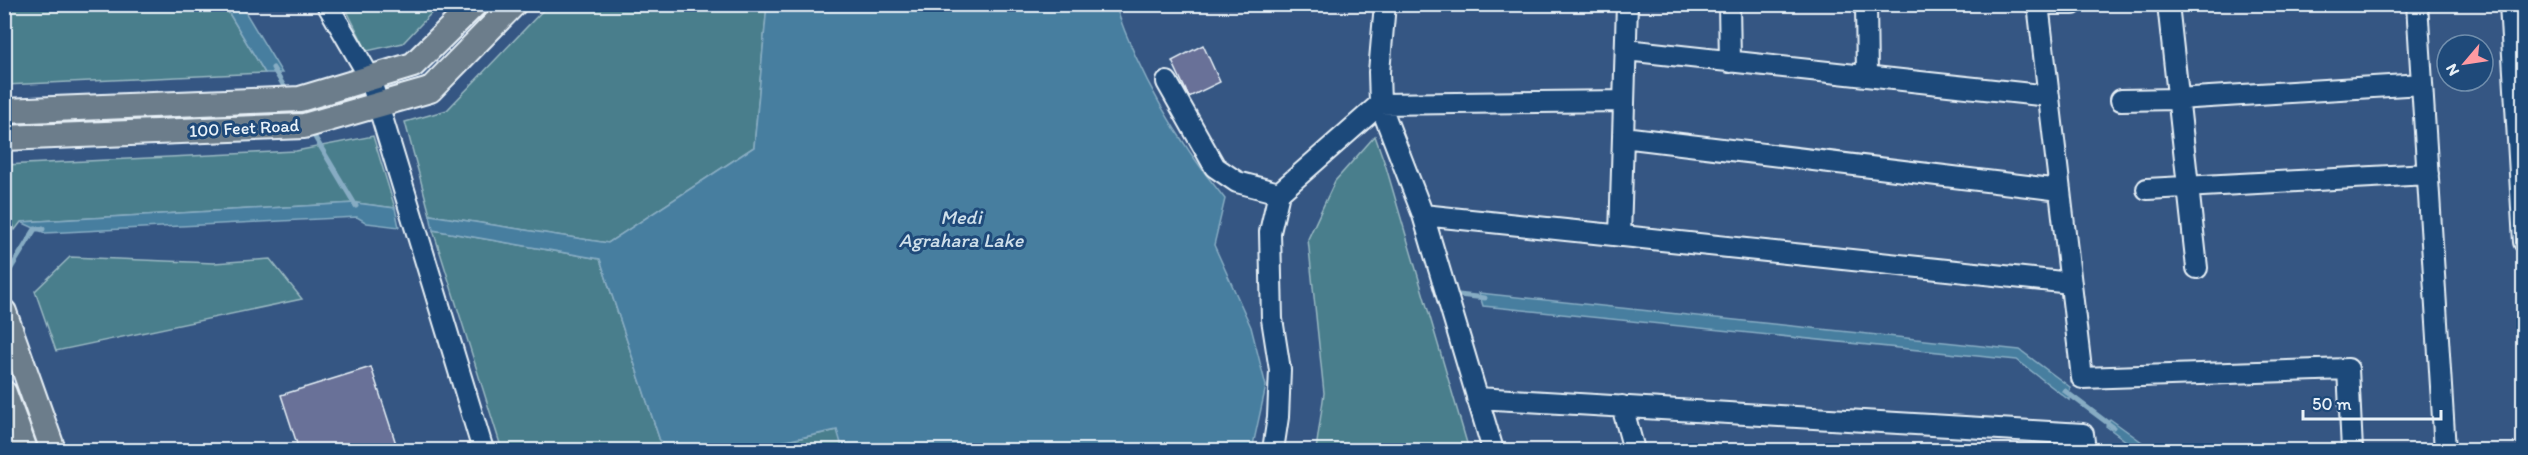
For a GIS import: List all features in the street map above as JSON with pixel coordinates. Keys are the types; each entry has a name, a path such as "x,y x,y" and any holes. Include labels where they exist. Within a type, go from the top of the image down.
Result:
{"main road":[{"name":"100 Feet Road","path":"4,111 300,99 413,66 475,4"},
{"name":"100 Feet Road","path":"4,138 304,126 426,91 435,86 514,4"},
{"path":"8,320 53,450"},
{"path":"4,393 25,450"}],"street":[{"path":"327,4 370,78 483,450"},
{"path":"1385,4 1379,72 1380,104 1423,215 1493,450"},
{"path":"1620,236 1627,4"},
{"path":"1729,4 1730,62"},
{"path":"1866,4 1867,76"},
{"path":"2073,4 2037,5 2082,378 2348,369 2352,450"},
{"path":"2168,4 2197,268"},
{"path":"2417,4 2445,450"},
{"path":"2510,4 2523,242"},
{"path":"1626,50 2049,96"},
{"path":"1167,82 1215,167 1237,182 1279,193"},
{"path":"2121,100 2177,99 2422,84"},
{"path":"1273,450 1278,417 1280,370 1272,319 1270,232 1279,193 1380,104 1624,101"},
{"path":"1623,137 2060,190"},
{"path":"2147,189 2428,174"},
{"path":"1423,215 2071,283"},
{"path":"1477,398 2083,434 2085,450"},
{"path":"1622,406 1634,450"}],"green space":[{"path":"4,5 224,5 265,73 5,85"},
{"path":"344,5 439,5 403,43 367,51"},
{"path":"548,5 767,5 754,147 608,243 430,215 405,122 447,110"},
{"path":"373,136 395,208 356,203 21,222 15,230 5,201 4,165 296,151"},
{"path":"1375,136 1469,450 1316,450 1324,393 1308,239 1335,181"},
{"path":"433,230 600,259 663,450 502,450"},
{"path":"70,257 214,263 270,259 302,299 56,351 35,291"},
{"path":"838,430 843,450 744,450"}],"water":[{"path":"224,5 241,5 282,73 265,73"},
{"name":"Medi Agrahara Lake","path":"767,5 1115,5 1136,57 1161,107 1191,154 1225,199 1214,245 1251,327 1266,386 1252,450 843,450 837,430 744,450 663,450 600,259 433,230 430,215 608,243 754,147"},
{"path":"356,203 395,208 399,227 367,223 357,217 45,233 21,222"},
{"path":"1479,293 2020,350 2070,387 2069,400 2017,360 1483,306"},
{"path":"2110,419 2153,450 2138,450 2106,426"}],"building":[{"path":"1203,45 1220,82 1189,97 1172,61"},
{"path":"371,367 398,450 299,450 281,395"}],"waterway":[{"path":"273,68 288,93"},
{"path":"310,129 356,206"},
{"path":"4,272 10,270 35,229 43,229"},
{"path":"1450,294 1485,298"},
{"path":"2065,391 2113,427"}]}
